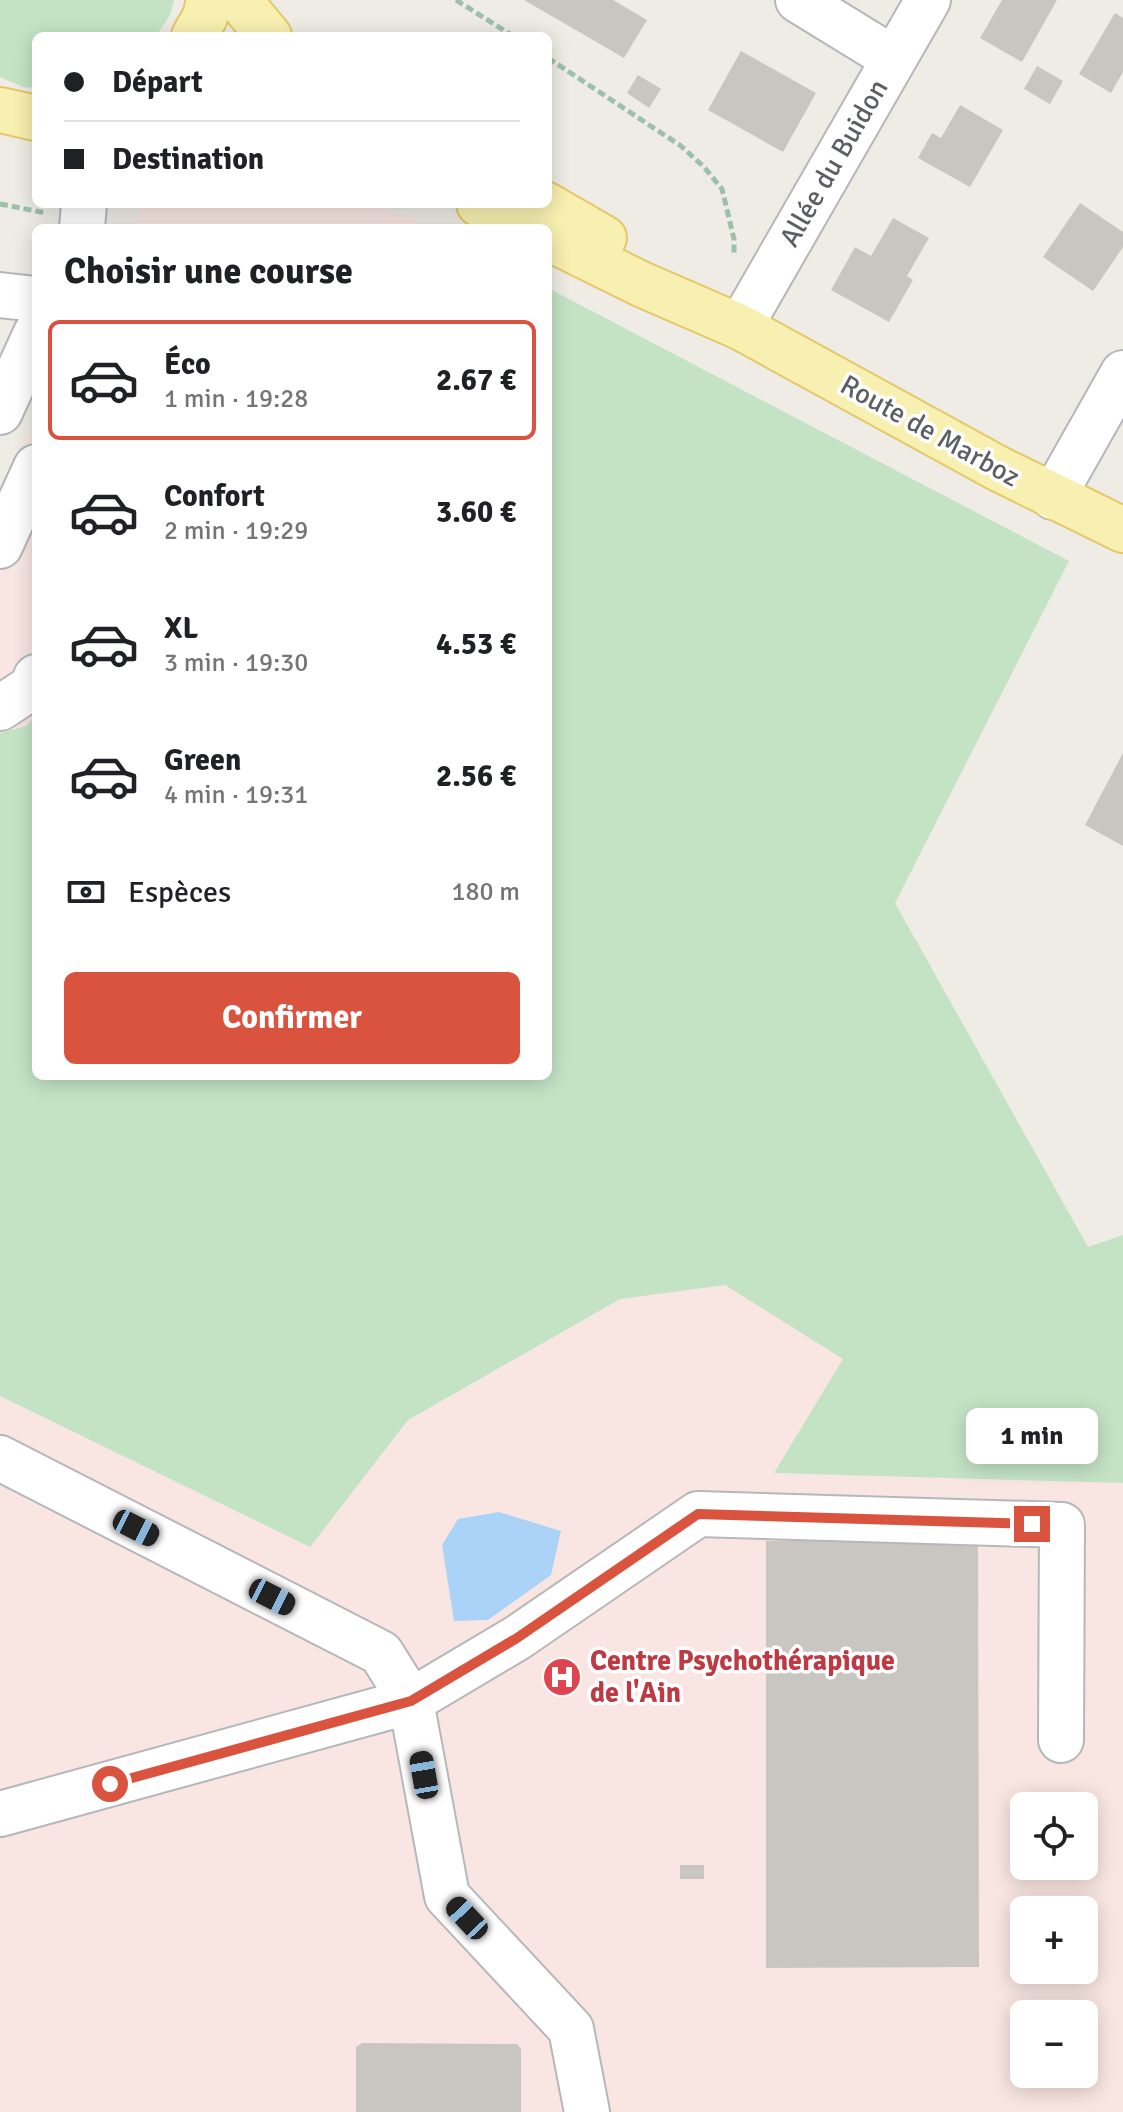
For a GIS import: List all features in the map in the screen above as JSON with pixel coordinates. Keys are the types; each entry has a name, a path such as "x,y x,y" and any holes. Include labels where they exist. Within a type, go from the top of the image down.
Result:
{"main road":[{"path":"196,32 205,17 209,0"},
{"path":"239,0 266,32"},
{"path":"0,110 32,117"},
{"path":"487,208 519,224"},
{"name":"Route de Marboz","path":"552,208 746,317 1053,497 1123,530"},
{"name":"Route de Marboz","path":"552,240 641,284 746,317"}],"street":[{"path":"798,0 894,59"},
{"name":"Allée du Buidon","path":"746,317 928,0"},
{"path":"0,295 32,299"},
{"path":"0,412 32,342"},
{"path":"1053,497 1123,373"},
{"path":"0,546 32,476"},
{"path":"0,708 32,687"},
{"path":"0,1458 381,1653 411,1701 447,1896 571,2029 587,2112"},
{"path":"0,1814 411,1701 517,1638 698,1514 1062,1525 1061,1740"}],"path":[{"path":"456,0 507,32"},
{"path":"552,61 681,146 722,189 734,239 734,262 728,282 746,317"},
{"path":"0,204 74,216"}],"shaded area":[{"path":"141,208 380,208 418,220 416,224 134,224"},
{"path":"32,430 32,719 26,726 0,733 0,495"},
{"name":"Centre Psychothérapique de l'Ain","path":"725,1285 844,1359 775,1473 1123,1483 1123,2112 0,2112 0,1396 309,1547 408,1420 620,1299"}],"green space":[{"path":"0,0 174,0 170,15 159,32 32,32 32,88 0,77"},
{"path":"552,290 1069,561 895,903 1088,1247 1123,1235 1123,1483 774,1473 843,1359 725,1285 620,1299 408,1420 310,1547 0,1396 0,733 26,726 32,719 32,1080 552,1080"}],"water":[{"path":"499,1512 561,1531 551,1575 488,1620 454,1621 442,1545 458,1519"}],"building":[{"path":"524,0 613,0 647,20 624,58"},
{"path":"1002,0 1057,0 1022,62 980,38"},
{"path":"1115,13 1123,18 1123,72 1111,93 1079,74"},
{"path":"741,51 816,93 783,152 708,110"},
{"path":"1037,66 1063,81 1050,104 1024,89"},
{"path":"638,75 661,89 649,108 627,93"},
{"path":"960,105 1003,130 970,187 918,158 932,133 941,138"},
{"path":"1080,203 1123,232 1123,247 1093,291 1043,257"},
{"path":"893,218 929,238 907,276 913,280 889,322 831,290 855,247 871,256"},
{"path":"1123,753 1123,846 1085,825"},
{"path":"978,1540 979,1967 766,1968 766,1541"},
{"path":"680,1865 704,1865 704,1879 680,1879"},
{"path":"362,2043 517,2044 521,2049 521,2112 356,2112 356,2047"}],"place":[{"name":"Centre Psychothérapique de l'Ain","path":"562,1677"}],"route":[{"path":"110,1784 411,1701 517,1638 698,1514 1032,1524"}]}
